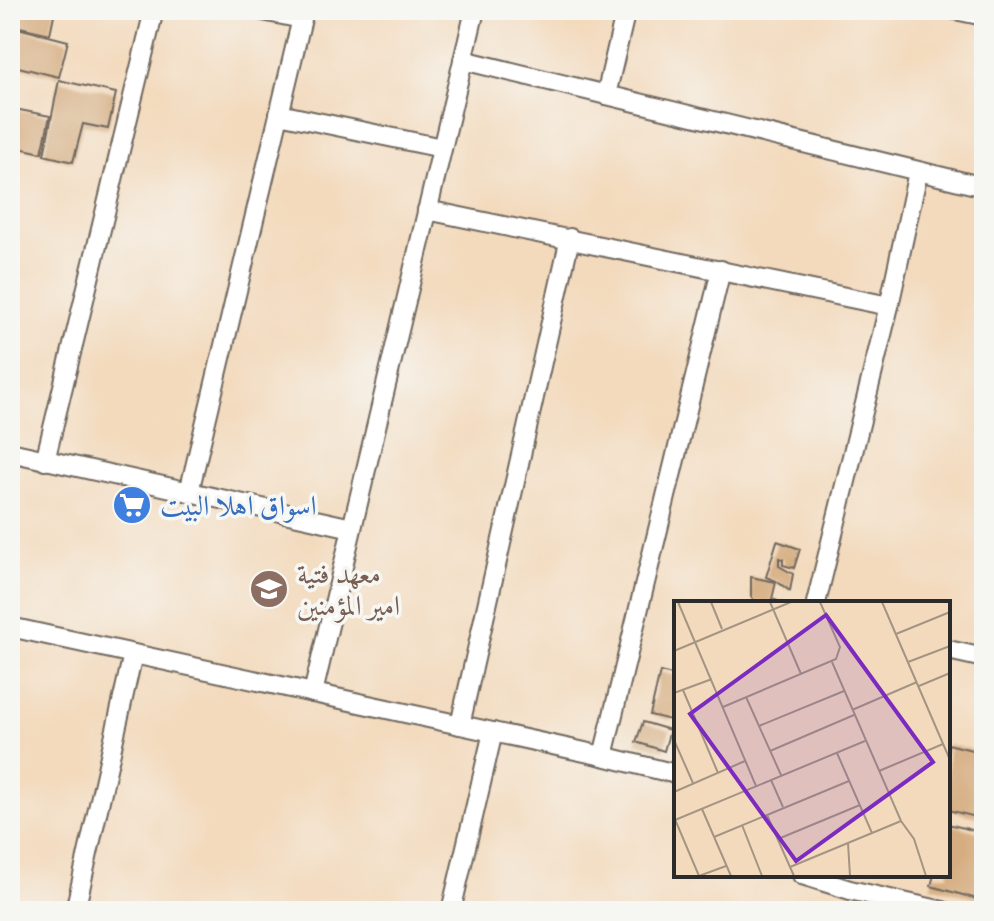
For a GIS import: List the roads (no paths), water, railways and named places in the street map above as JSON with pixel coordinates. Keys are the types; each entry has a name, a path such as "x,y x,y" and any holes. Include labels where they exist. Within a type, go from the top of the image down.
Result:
{"street":[{"path":"45,461 154,10"},
{"path":"189,492 303,15 258,10"},
{"path":"313,693 475,10"},
{"path":"606,95 626,10"},
{"path":"955,10 984,16"},
{"path":"463,60 984,187"},
{"path":"279,114 442,148"},
{"path":"816,601 889,306 918,172"},
{"path":"427,210 889,306"},
{"path":"460,725 570,238"},
{"path":"603,756 721,270"},
{"path":"10,452 352,528"},
{"path":"10,627 674,774"},
{"path":"950,650 984,658"},
{"path":"75,911 133,654"},
{"path":"451,911 493,732"},
{"path":"808,877 850,890 943,911"}],"place":[{"name":"اسواق اهلا البيت","path":"132,505"},
{"name":"معهد فتية امير المؤمنين","path":"269,589"}]}
